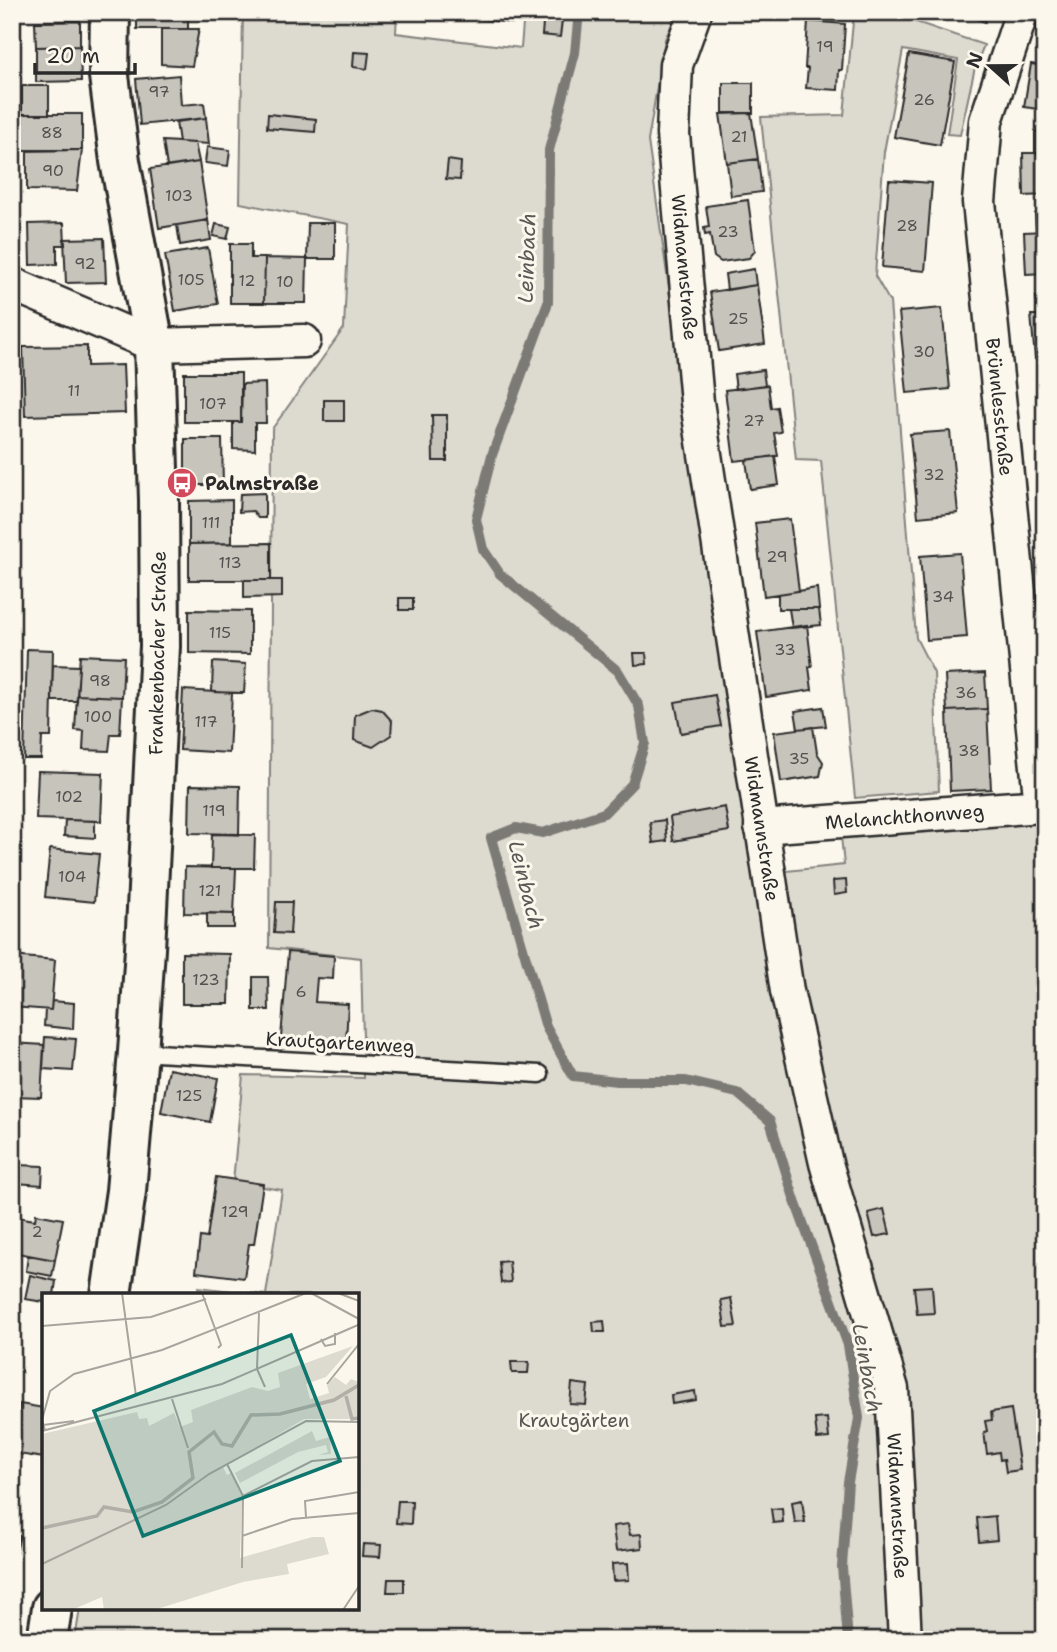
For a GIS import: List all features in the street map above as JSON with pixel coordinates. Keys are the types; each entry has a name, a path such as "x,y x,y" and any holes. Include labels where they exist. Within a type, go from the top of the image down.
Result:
{"main road":[{"name":"Frankenbacher Straße","path":"110,12 109,76 120,161 154,345 160,646 138,1052 126,1191 111,1293"},
{"path":"47,1640 52,1610"}],"street":[{"name":"Widmannstraße","path":"695,12 676,65 673,134 696,402 787,991 823,1150 892,1389 905,1640"},
{"name":"Brünnlesstraße","path":"1022,12 986,121 979,202 1043,807"},
{"path":"12,284 154,345 304,341"},
{"name":"Melanchthonweg","path":"761,827 1043,807"}],"lane":[{"name":"Krautgartenweg","path":"138,1052 540,1074"}],"green space":[{"name":"Krautgärten","path":"243,12 397,12 396,33 521,48 524,12 678,12 665,39 648,141 747,835 772,834 777,872 844,865 840,827 1045,816 1045,1640 75,1640 80,1610 359,1610 359,1293 266,1293 282,1190 233,1182 243,1075 364,1078 361,958 269,948 272,429 344,328 349,224 240,203"},
{"path":"854,12 887,12 984,45 975,67 960,135 947,134 958,60 903,50 884,152 875,276 890,302 916,638 934,673 939,791 855,798 821,461 796,460 761,117 844,115"},
{"path":"199,1287 249,1293 198,1293"}],"building":[{"path":"137,12 188,12 188,29 137,29"},
{"path":"419,12 513,12 512,23"},
{"path":"544,12 563,12 560,37 542,35"},
{"path":"958,12 988,12 985,22"},
{"path":"1045,12 1045,35 1036,31"},
{"path":"80,21 80,46 36,47 35,22"},
{"path":"808,21 845,24 838,90 806,88"},
{"path":"161,29 199,29 192,66 161,64"},
{"path":"80,46 81,81 36,82 36,47"},
{"path":"354,52 369,53 367,69 353,67"},
{"path":"909,54 955,62 940,145 894,137"},
{"path":"1031,64 1045,66 1045,110 1024,107"},
{"path":"179,75 181,105 204,103 206,118 140,125 136,79"},
{"path":"723,83 753,83 753,113 723,113"},
{"path":"22,86 49,86 49,114 22,114"},
{"path":"751,113 758,159 727,163 720,114"},
{"path":"22,114 82,114 82,150 23,151"},
{"path":"268,114 316,119 315,132 267,128"},
{"path":"206,118 209,144 179,142 176,122"},
{"path":"1035,131 1045,133 1045,153 1035,153"},
{"path":"163,141 195,143 199,162 167,167"},
{"path":"207,147 230,150 228,166 205,163"},
{"path":"27,150 82,150 77,191 27,190"},
{"path":"1023,153 1045,153 1045,195 1024,196"},
{"path":"758,159 762,192 731,196 727,163"},
{"path":"448,160 461,162 460,180 446,179"},
{"path":"199,162 208,220 159,228 150,169"},
{"path":"889,180 932,183 925,271 882,267"},
{"path":"12,182 15,182 15,244 12,244"},
{"path":"748,200 755,251 749,258 721,262 714,257 710,234 705,235 704,228 709,227 706,206"},
{"path":"1035,214 1045,214 1045,231 1036,232"},
{"path":"208,220 211,240 180,245 177,225"},
{"path":"64,223 65,245 57,245 57,264 30,265 29,224"},
{"path":"308,223 335,223 335,259 307,259"},
{"path":"216,224 230,227 227,239 213,236"},
{"path":"1045,231 1045,273 1026,274 1024,232"},
{"path":"104,238 106,282 66,283 64,239"},
{"path":"230,244 251,244 251,258 265,258 264,303 230,303"},
{"path":"208,248 218,304 175,311 165,255"},
{"path":"265,258 307,259 306,303 264,303"},
{"path":"754,269 756,285 727,290 725,274"},
{"path":"757,285 765,344 719,351 710,292"},
{"path":"1045,296 1045,314 1039,315 1036,297"},
{"path":"942,308 950,389 907,393 899,312"},
{"path":"1045,314 1045,358 1035,359 1031,315"},
{"path":"87,346 87,366 123,365 125,413 25,416 23,347"},
{"path":"763,370 765,385 736,389 734,374"},
{"path":"184,373 241,373 241,422 184,422"},
{"path":"265,383 266,423 255,423 255,450 233,449 233,422 241,422 242,384"},
{"path":"768,385 771,408 777,407 781,432 774,433 778,456 734,461 725,390"},
{"path":"324,400 344,400 344,421 324,421"},
{"path":"432,415 447,415 447,461 433,461"},
{"path":"950,431 958,513 918,517 910,434"},
{"path":"185,439 222,439 223,485 185,485"},
{"path":"775,456 779,485 750,489 746,460"},
{"path":"265,493 265,518 258,518 253,511 239,512 240,494"},
{"path":"232,500 232,543 189,544 189,501"},
{"path":"790,519 799,591 764,596 755,523"},
{"path":"271,543 271,580 189,580 189,544"},
{"path":"960,553 967,637 927,640 920,556"},
{"path":"244,580 282,580 282,597 244,598"},
{"path":"817,588 819,609 778,609 778,594"},
{"path":"399,598 413,598 413,610 399,610"},
{"path":"789,609 819,609 821,625 792,628"},
{"path":"189,610 250,611 250,654 189,653"},
{"path":"807,625 812,690 766,697 757,632"},
{"path":"27,649 53,650 51,737 42,737 41,759 24,759"},
{"path":"634,653 646,653 647,664 635,665"},
{"path":"80,655 124,657 122,697 77,695"},
{"path":"213,662 246,664 244,693 212,692"},
{"path":"53,665 79,666 77,701 52,701"},
{"path":"985,673 987,709 947,711 945,675"},
{"path":"183,690 232,693 229,753 180,750"},
{"path":"77,695 122,697 120,734 111,734 109,751 83,750 84,731 75,730"},
{"path":"715,695 721,726 681,733 675,702"},
{"path":"823,707 826,726 798,729 795,711"},
{"path":"372,708 382,710 392,721 391,735 373,747 354,740 355,715"},
{"path":"987,709 991,789 950,791 947,711"},
{"path":"813,727 817,753 823,762 820,776 781,782 774,732"},
{"path":"38,771 103,773 101,821 36,819"},
{"path":"190,785 240,786 239,834 189,833"},
{"path":"725,807 729,831 673,841 670,817"},
{"path":"65,820 95,821 95,838 64,836"},
{"path":"665,820 667,841 653,843 650,822"},
{"path":"212,834 255,835 254,868 211,868"},
{"path":"50,849 99,854 94,902 45,897"},
{"path":"185,867 236,868 234,914 184,913"},
{"path":"846,880 847,893 834,895 833,881"},
{"path":"276,902 292,902 290,934 274,933"},
{"path":"207,913 234,914 234,928 207,928"},
{"path":"288,952 334,956 333,979 317,978 315,1002 348,1004 346,1043 281,1038"},
{"path":"182,953 230,954 229,1004 182,1004"},
{"path":"12,956 55,960 51,1010 12,1007"},
{"path":"253,977 268,977 269,1010 253,1010"},
{"path":"52,1001 74,1003 73,1029 44,1026 45,1010 51,1010"},
{"path":"45,1037 76,1039 73,1071 43,1069"},
{"path":"12,1043 44,1045 41,1097 12,1096"},
{"path":"169,1069 218,1078 210,1122 161,1112"},
{"path":"18,1165 43,1166 42,1185 16,1183"},
{"path":"216,1177 263,1184 254,1244 249,1244 244,1278 196,1272 200,1237 207,1238"},
{"path":"884,1209 890,1234 874,1237 868,1213"},
{"path":"36,1214 63,1219 55,1260 12,1252 17,1217 35,1220"},
{"path":"28,1255 55,1260 52,1276 26,1271"},
{"path":"509,1261 511,1282 501,1283 499,1262"},
{"path":"30,1275 56,1281 54,1293 42,1293 42,1302 25,1299"},
{"path":"932,1286 934,1313 917,1314 914,1287"},
{"path":"731,1298 736,1326 725,1327 721,1300"},
{"path":"604,1321 605,1332 594,1332 593,1322"},
{"path":"511,1362 529,1362 528,1373 512,1373"},
{"path":"572,1383 588,1385 586,1405 570,1404"},
{"path":"695,1391 696,1400 672,1404 671,1395"},
{"path":"20,1404 42,1408 42,1458 12,1453"},
{"path":"1011,1409 1020,1470 1006,1472 1004,1459 1000,1460 999,1452 987,1454 984,1432 987,1431 985,1421 992,1420 991,1412"},
{"path":"827,1418 829,1438 817,1439 815,1419"},
{"path":"802,1500 805,1522 795,1523 792,1502"},
{"path":"398,1501 412,1501 411,1524 396,1523"},
{"path":"782,1508 783,1522 773,1523 771,1509"},
{"path":"995,1516 997,1540 979,1542 977,1518"},
{"path":"628,1524 630,1535 641,1534 642,1548 616,1551 613,1526"},
{"path":"12,1534 20,1536 16,1552 12,1551"},
{"path":"363,1544 381,1545 380,1557 362,1556"},
{"path":"628,1563 629,1580 613,1581 612,1564"},
{"path":"388,1579 404,1579 404,1592 387,1592"}],"waterway":[{"name":"Leinbach","path":"579,12 575,53 549,150 548,303 492,455 476,519 483,549 500,574 618,671 639,706 645,743 632,784 604,813 543,833 516,828 491,838 546,1027 573,1076 617,1081 686,1081 737,1093 770,1121 795,1201 848,1345 859,1418 848,1482 842,1567 848,1640"}],"place":[{"name":"Palmstraße","path":"182,483"}]}
